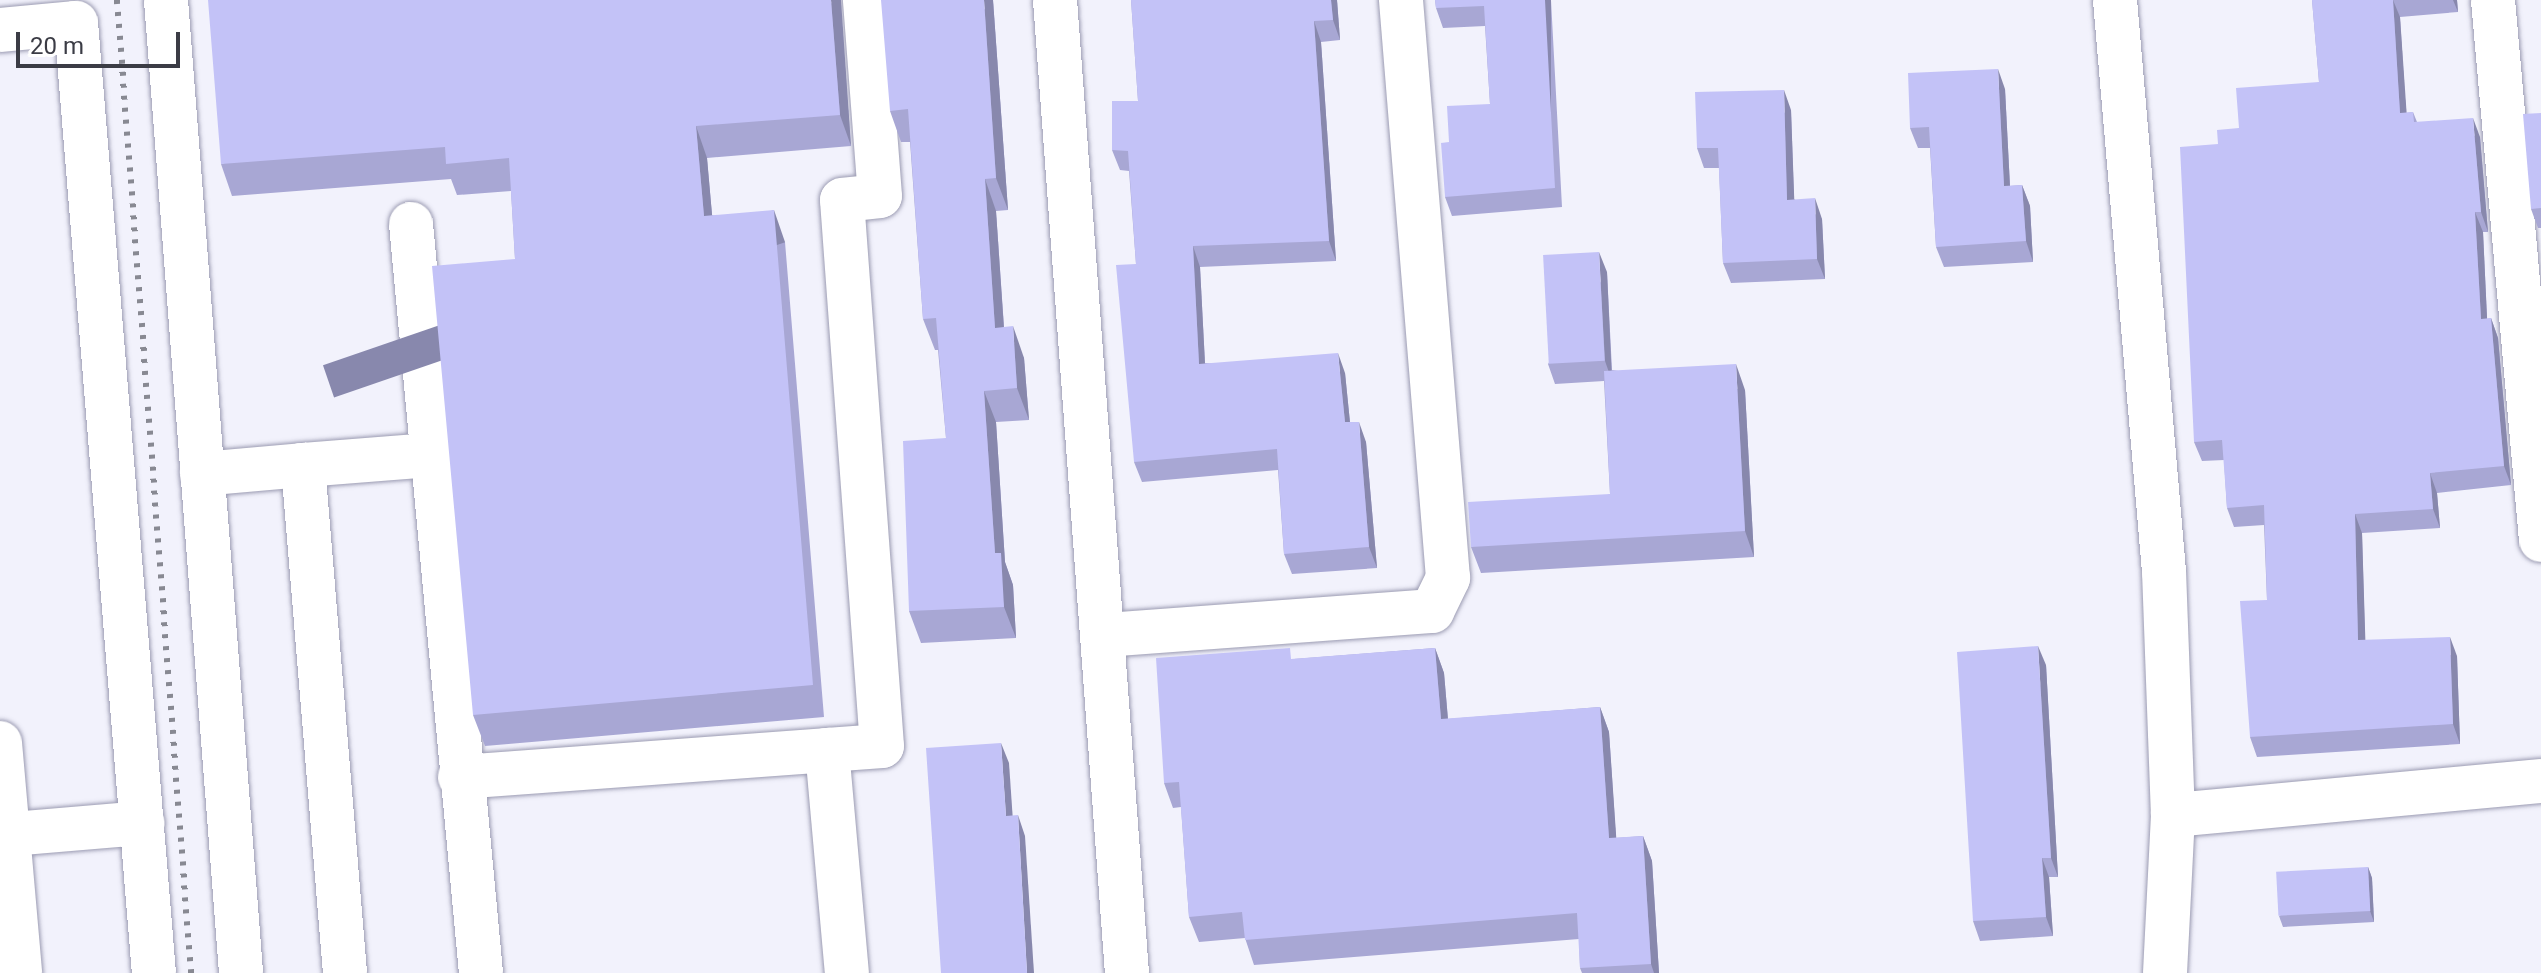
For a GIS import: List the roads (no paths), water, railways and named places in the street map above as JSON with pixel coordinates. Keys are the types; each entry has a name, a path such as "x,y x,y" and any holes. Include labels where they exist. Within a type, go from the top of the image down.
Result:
{"street":[{"path":"166,0 241,973"},
{"path":"460,777 882,746 842,200 880,196 865,0"},
{"path":"1055,0 1105,635 1127,973"},
{"path":"1105,635 1432,611 1448,578 1401,0"},
{"path":"2115,0 2164,571 2173,815 2165,973"},
{"path":"2493,0 2539,490 2541,540"},
{"path":"0,30 76,23 154,973"},
{"path":"411,224 460,777 481,973"},
{"path":"202,474 431,455"},
{"path":"303,465 345,973"},
{"path":"0,743 4,834 20,973"},
{"path":"827,750 847,973"},
{"path":"2173,815 2541,781"},
{"path":"4,834 142,823"}],"railway":[{"path":"117,0 191,973"}]}
